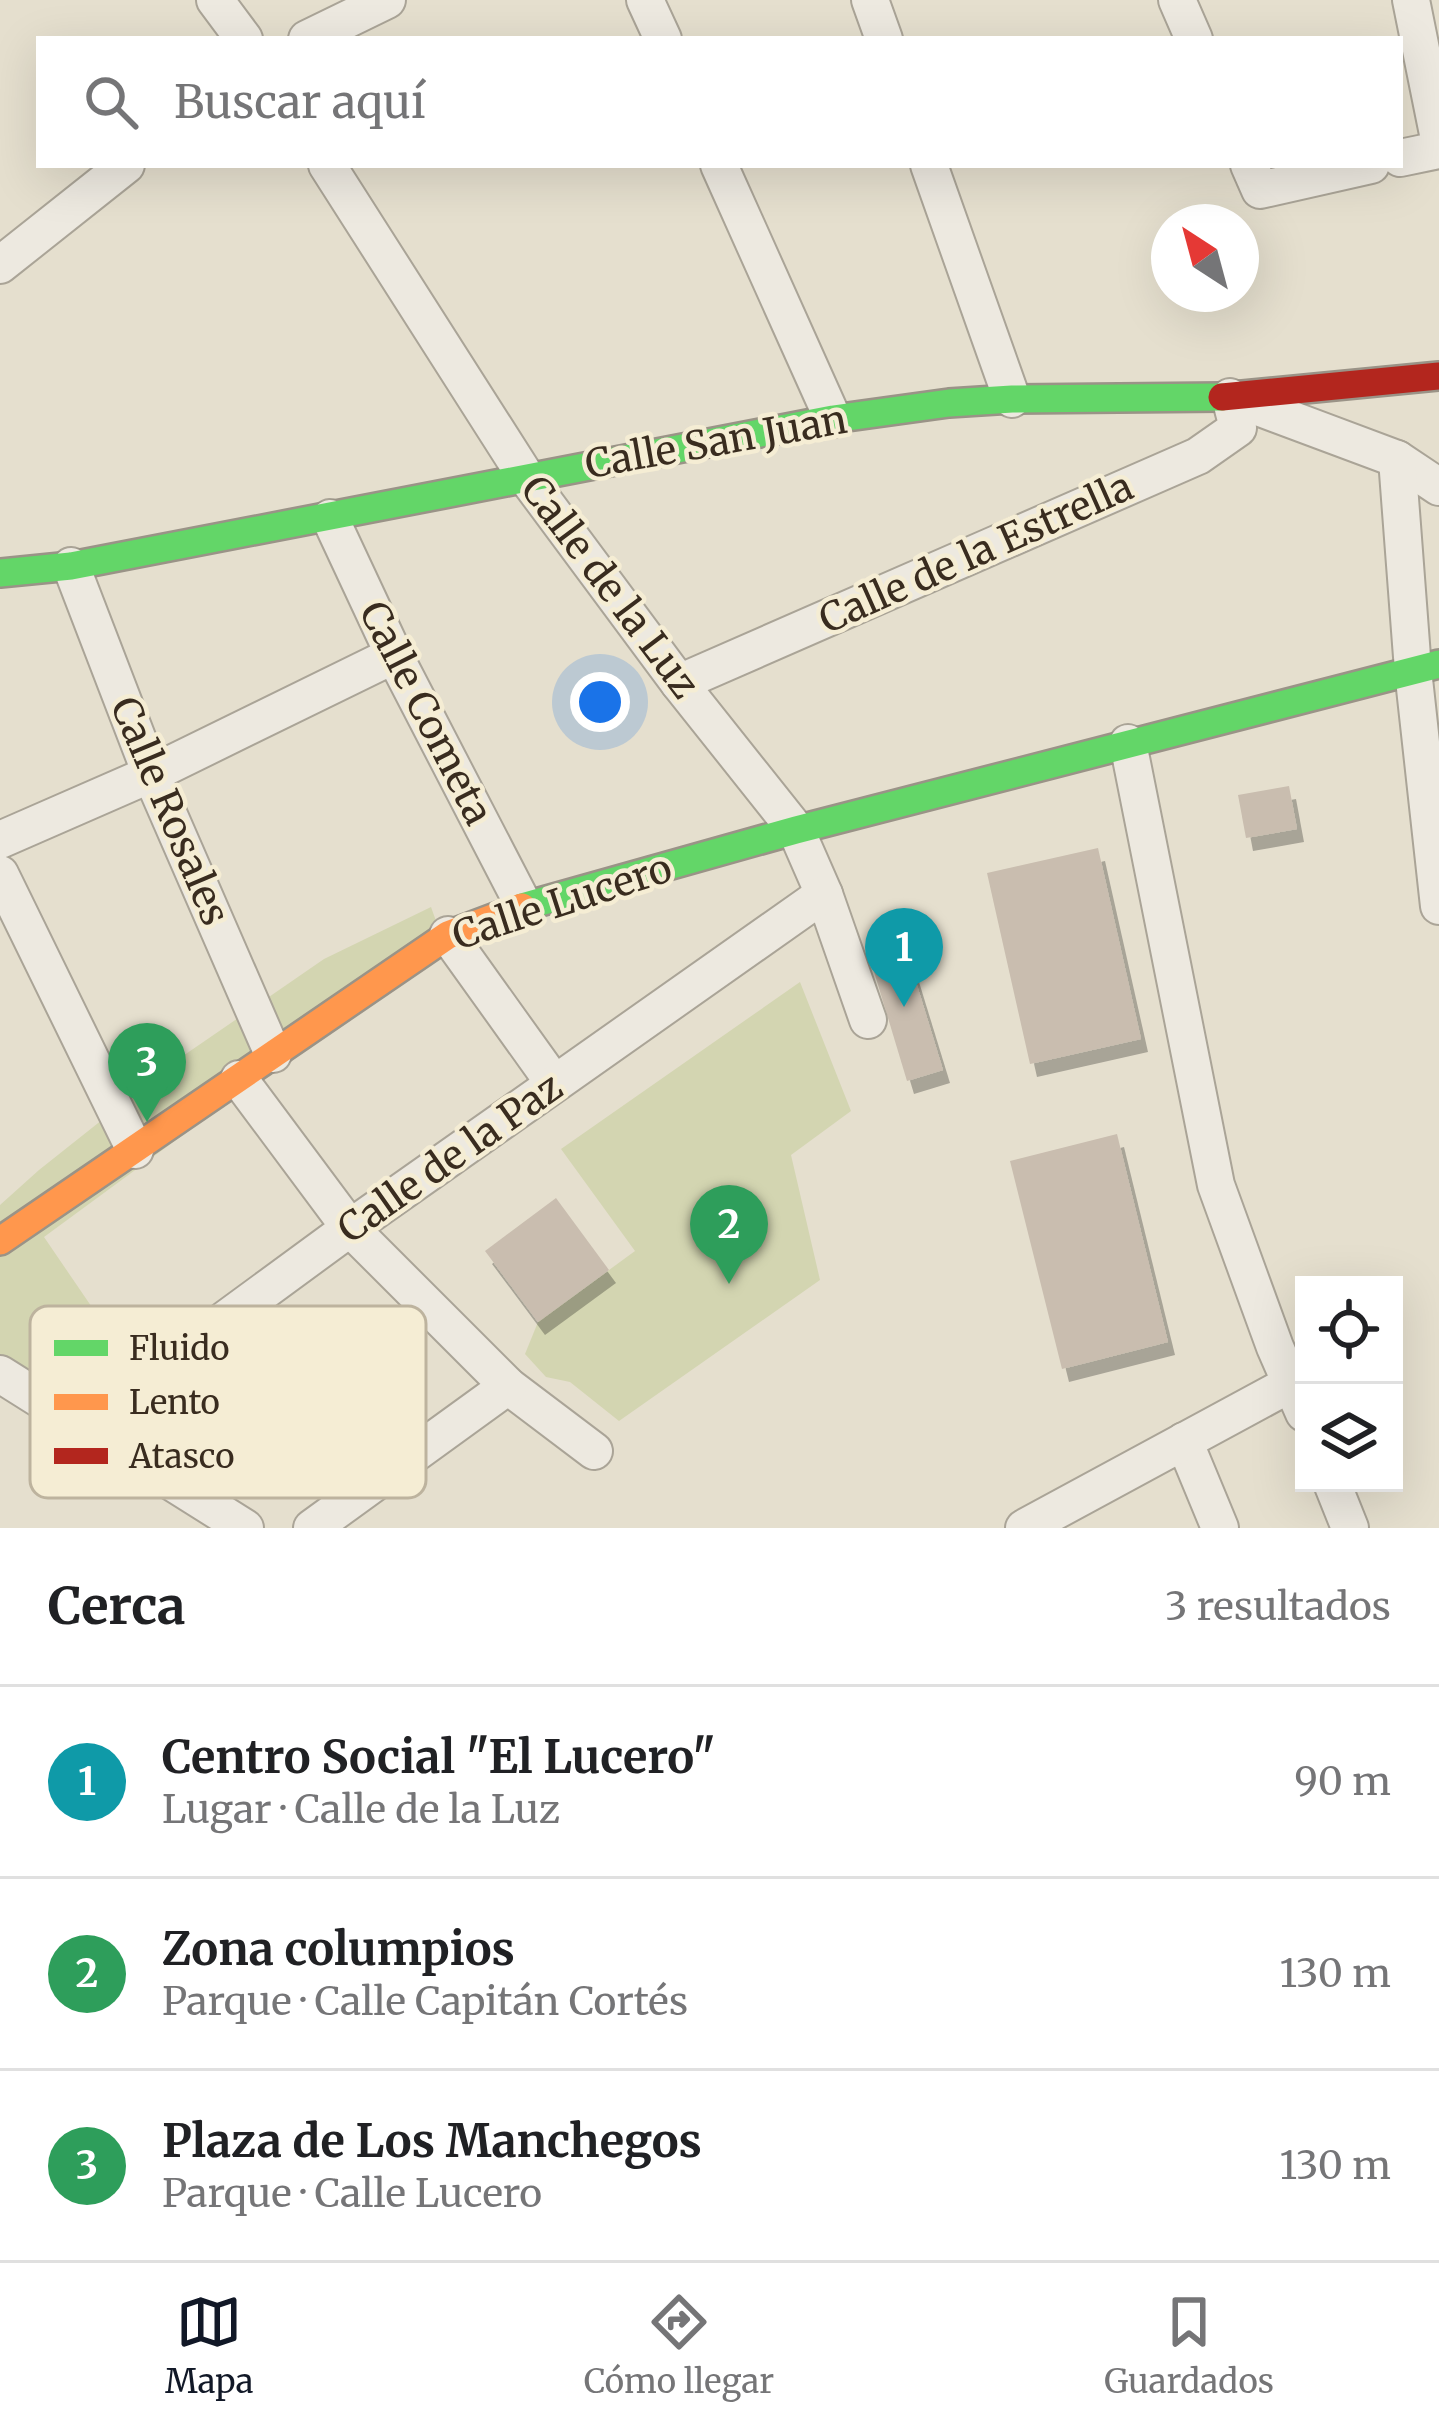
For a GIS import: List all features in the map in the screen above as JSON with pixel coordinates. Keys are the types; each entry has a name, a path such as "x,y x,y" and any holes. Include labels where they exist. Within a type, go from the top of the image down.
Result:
{"street":[{"path":"215,0 242,36"},
{"path":"313,36 387,0"},
{"path":"645,0 662,36"},
{"path":"870,0 883,36"},
{"path":"1177,0 1193,36"},
{"path":"1412,0 1439,139"},
{"path":"1403,157 1439,150"},
{"path":"0,265 122,168"},
{"name":"Calle de la Luz","path":"329,168 526,477 679,683 796,830 868,1020"},
{"path":"720,168 833,419"},
{"path":"930,168 1012,399"},
{"path":"1255,177 1342,168"},
{"name":"Calle San Juan","path":"0,573 71,566 833,419 1012,399 1230,397 1439,376"},
{"path":"1230,397 1397,459 1439,487"},
{"name":"Calle de la Estrella","path":"679,683 1198,456 1238,428 1230,397"},
{"path":"1397,459 1426,667 1439,906"},
{"name":"Calle Cometa","path":"330,518 394,655 524,906"},
{"name":"Calle Rosales","path":"71,566 151,774 273,1054"},
{"path":"0,840 151,774 394,655"},
{"name":"Calle Lucero","path":"0,1241 448,935 524,906 796,830 1426,667"},
{"path":"1128,743 1216,1185 1295,1391"},
{"path":"0,874 135,1150"},
{"name":"Calle de la Paz","path":"244,1306 824,894"},
{"path":"448,935 554,1084"},
{"path":"239,1079 350,1228 508,1386 594,1450"},
{"path":"0,1374 30,1394"},
{"path":"426,1445 508,1386"},
{"path":"1024,1528 1184,1442 1295,1399"},
{"path":"1184,1442 1220,1528"},
{"path":"1336,1492 1350,1528"},
{"path":"196,1498 245,1528"},
{"path":"312,1528 353,1498"}],"green space":[{"path":"431,907 444,943 44,1237 91,1306 30,1306 30,1375 0,1356 0,1205 180,1058 324,959"},
{"path":"800,982 851,1111 791,1155 820,1280 619,1421 570,1382 546,1377 525,1354 538,1322 635,1251 561,1149"}],"building":[{"path":"1289,786 1297,829 1246,838 1238,795"},
{"path":"1098,848 1141,1039 1030,1064 987,873"},
{"path":"901,933 943,1070 907,1081 866,945"},
{"path":"1117,1134 1168,1342 1062,1369 1010,1161"},
{"path":"556,1198 609,1270 538,1322 485,1251"}],"traffic: fast":[{"path":"0,573 71,566 833,419 1012,399 1222,397"},
{"path":"522,907 796,830 1439,664"}],"traffic: slow":[{"path":"0,1241 448,935 522,907"}],"traffic: jam":[{"path":"1222,397 1439,376"}],"place":[{"name":"Centro Social \"El Lucero\"","path":"904,1007"},
{"name":"Plaza de Los Manchegos","path":"147,1122"},
{"name":"Zona columpios","path":"729,1284"}]}
